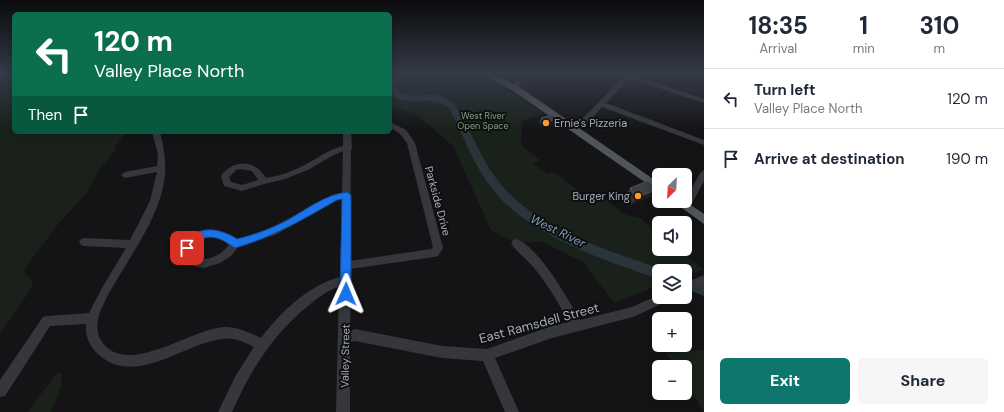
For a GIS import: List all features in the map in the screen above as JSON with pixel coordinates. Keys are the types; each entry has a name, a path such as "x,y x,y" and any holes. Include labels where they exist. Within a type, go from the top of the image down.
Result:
{"main road":[{"path":"521,92 652,183"},
{"path":"688,208 704,220"}],"street":[{"path":"572,128 584,122 612,92"},
{"path":"680,92 704,101"},
{"path":"601,104 704,142"},
{"name":"Parkside Drive","path":"346,265 356,265 434,253 438,248 411,143 403,132 392,125"},
{"path":"157,134 162,149 160,184 152,207 93,318 92,335 95,342 104,352 119,360 143,360 211,335 221,333 237,334 262,345"},
{"name":"Valley Street","path":"343,412 347,134"},
{"path":"263,181 288,176 310,165 335,149 348,148"},
{"path":"126,175 162,168"},
{"path":"692,190 704,173"},
{"path":"235,244 272,232 335,197 347,195"},
{"path":"84,242 132,244"},
{"path":"516,243 529,253 548,275 577,325"},
{"path":"692,285 702,280"},
{"path":"225,412 245,371 262,345 280,323 299,305 329,285 346,281"},
{"name":"East Ramsdell Street","path":"345,338 359,336 442,352 487,354 536,336 633,312 652,303"},
{"path":"0,391 46,321 93,318"},
{"path":"487,354 512,412"}],"green space":[{"path":"0,92 12,92 12,134 125,134 115,146 115,151 100,169 85,195 59,223 25,268 25,275 33,281 32,286 0,333"},
{"name":"West River Open Space","path":"392,92 511,92 544,113 522,121 521,145 540,160 533,163 547,174 554,172 588,198 598,194 626,215 640,218 652,227 652,256 687,256 704,270 692,273 692,264 652,264 652,288 614,303 583,262 541,241 524,243 507,239 491,230 453,146 416,114 392,107"},
{"path":"704,350 704,412 692,393 692,360 670,360 666,353"},
{"path":"57,373 62,373 61,387 51,412 27,412"}],"building":[{"path":"552,115 557,119 546,122 541,118"},
{"path":"648,181 652,184 652,191 638,197 630,190 632,189 630,188"}],"waterway":[{"name":"West River","path":"395,92 403,98 436,98 444,101 452,107 485,169 498,189 512,203 530,217 572,240 652,271"},
{"name":"West River","path":"692,286 704,290"}],"place":[{"name":"Ernie's Pizzeria","path":"546,123"},
{"name":"Burger King","path":"638,196"}],"route":[{"path":"187,248 189,242 193,239 203,234 210,233 226,237 232,240 235,244 258,238 289,224 337,196 347,195 346,294"}]}
